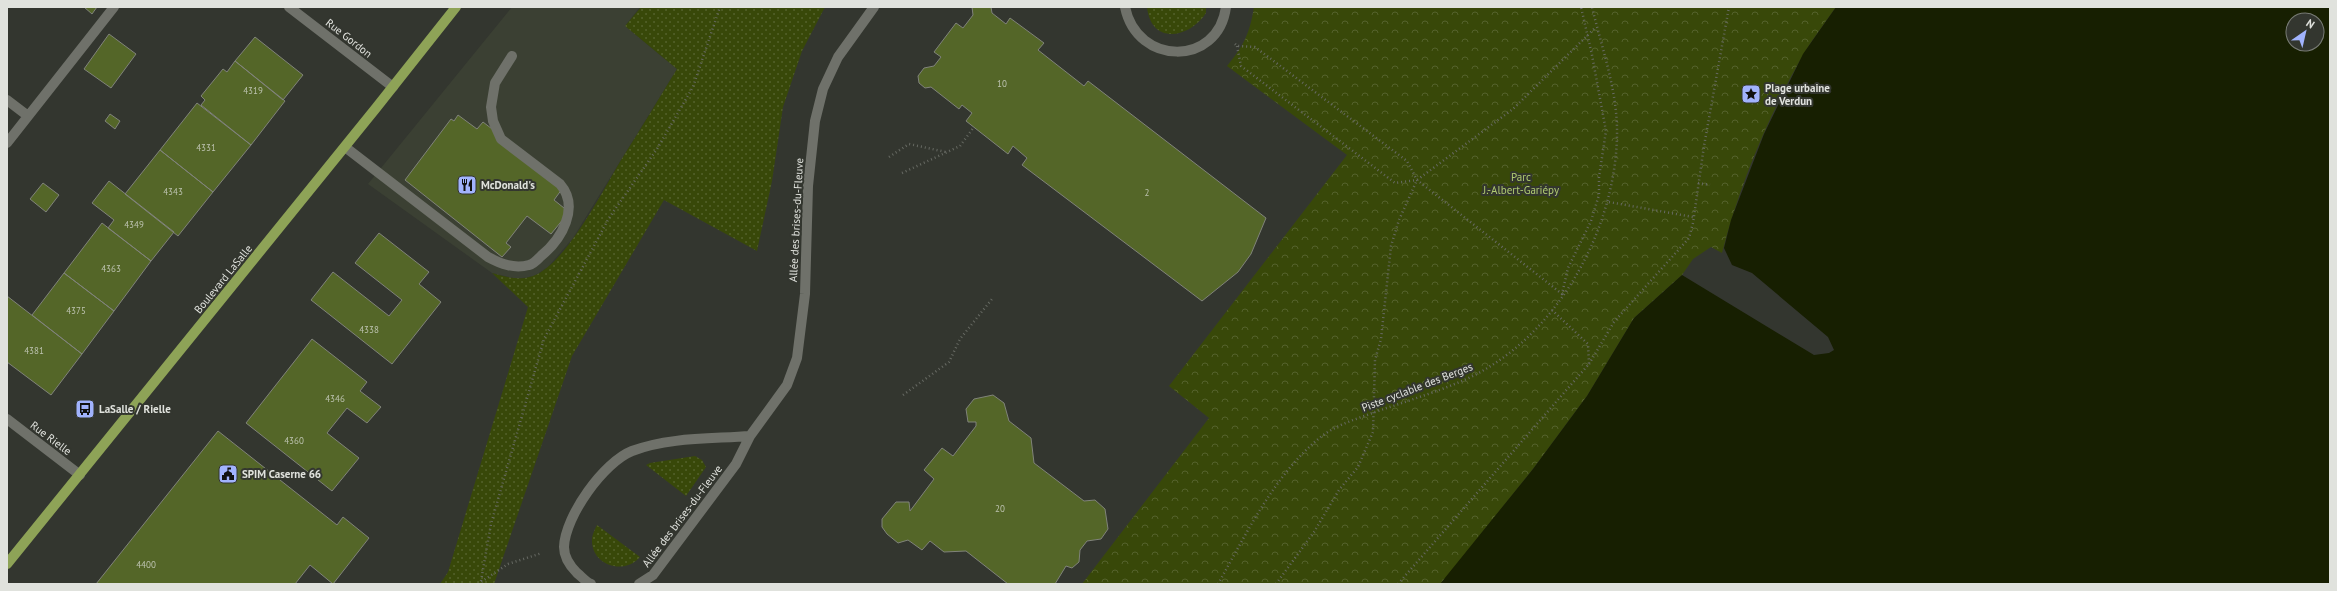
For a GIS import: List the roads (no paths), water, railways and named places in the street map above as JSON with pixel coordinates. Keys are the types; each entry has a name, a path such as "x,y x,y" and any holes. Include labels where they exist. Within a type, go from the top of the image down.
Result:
{"main road":[{"name":"Boulevard LaSalle","path":"7,564 345,147 456,7"}],"street":[{"path":"7,143 114,7"},
{"name":"Rue Gordon","path":"290,7 393,87"},
{"name":"Allée des brises-du-Fleuve","path":"639,584 653,575 658,569 736,464 750,436 787,385 797,358 805,294 808,186 815,121 823,89 838,57 874,7"},
{"path":"1125,7 1128,19 1137,34 1151,46 1167,51 1178,52 1196,48 1205,43 1218,30 1224,17 1226,7"},
{"path":"345,147 488,257 499,263 518,267 531,264 546,252 563,232 568,214 567,193 560,184 501,139 493,121 491,107 495,83 512,56"},
{"path":"7,100 28,116"},
{"name":"Rue Rielle","path":"7,419 80,475"},
{"path":"592,584 587,582 568,564 564,547 568,526 588,492 612,462 632,451 666,443 750,436"}],"place":[{"name":"Plage urbaine de Verdun","path":"1751,94"},
{"name":"McDonald's","path":"467,185"},
{"name":"LaSalle / Rielle","path":"85,409"},
{"name":"SPIM Caserne 66","path":"228,474"}],"park label":[{"name":"Parc J.-Albert-Gariépy","path":"1521,183"}]}
